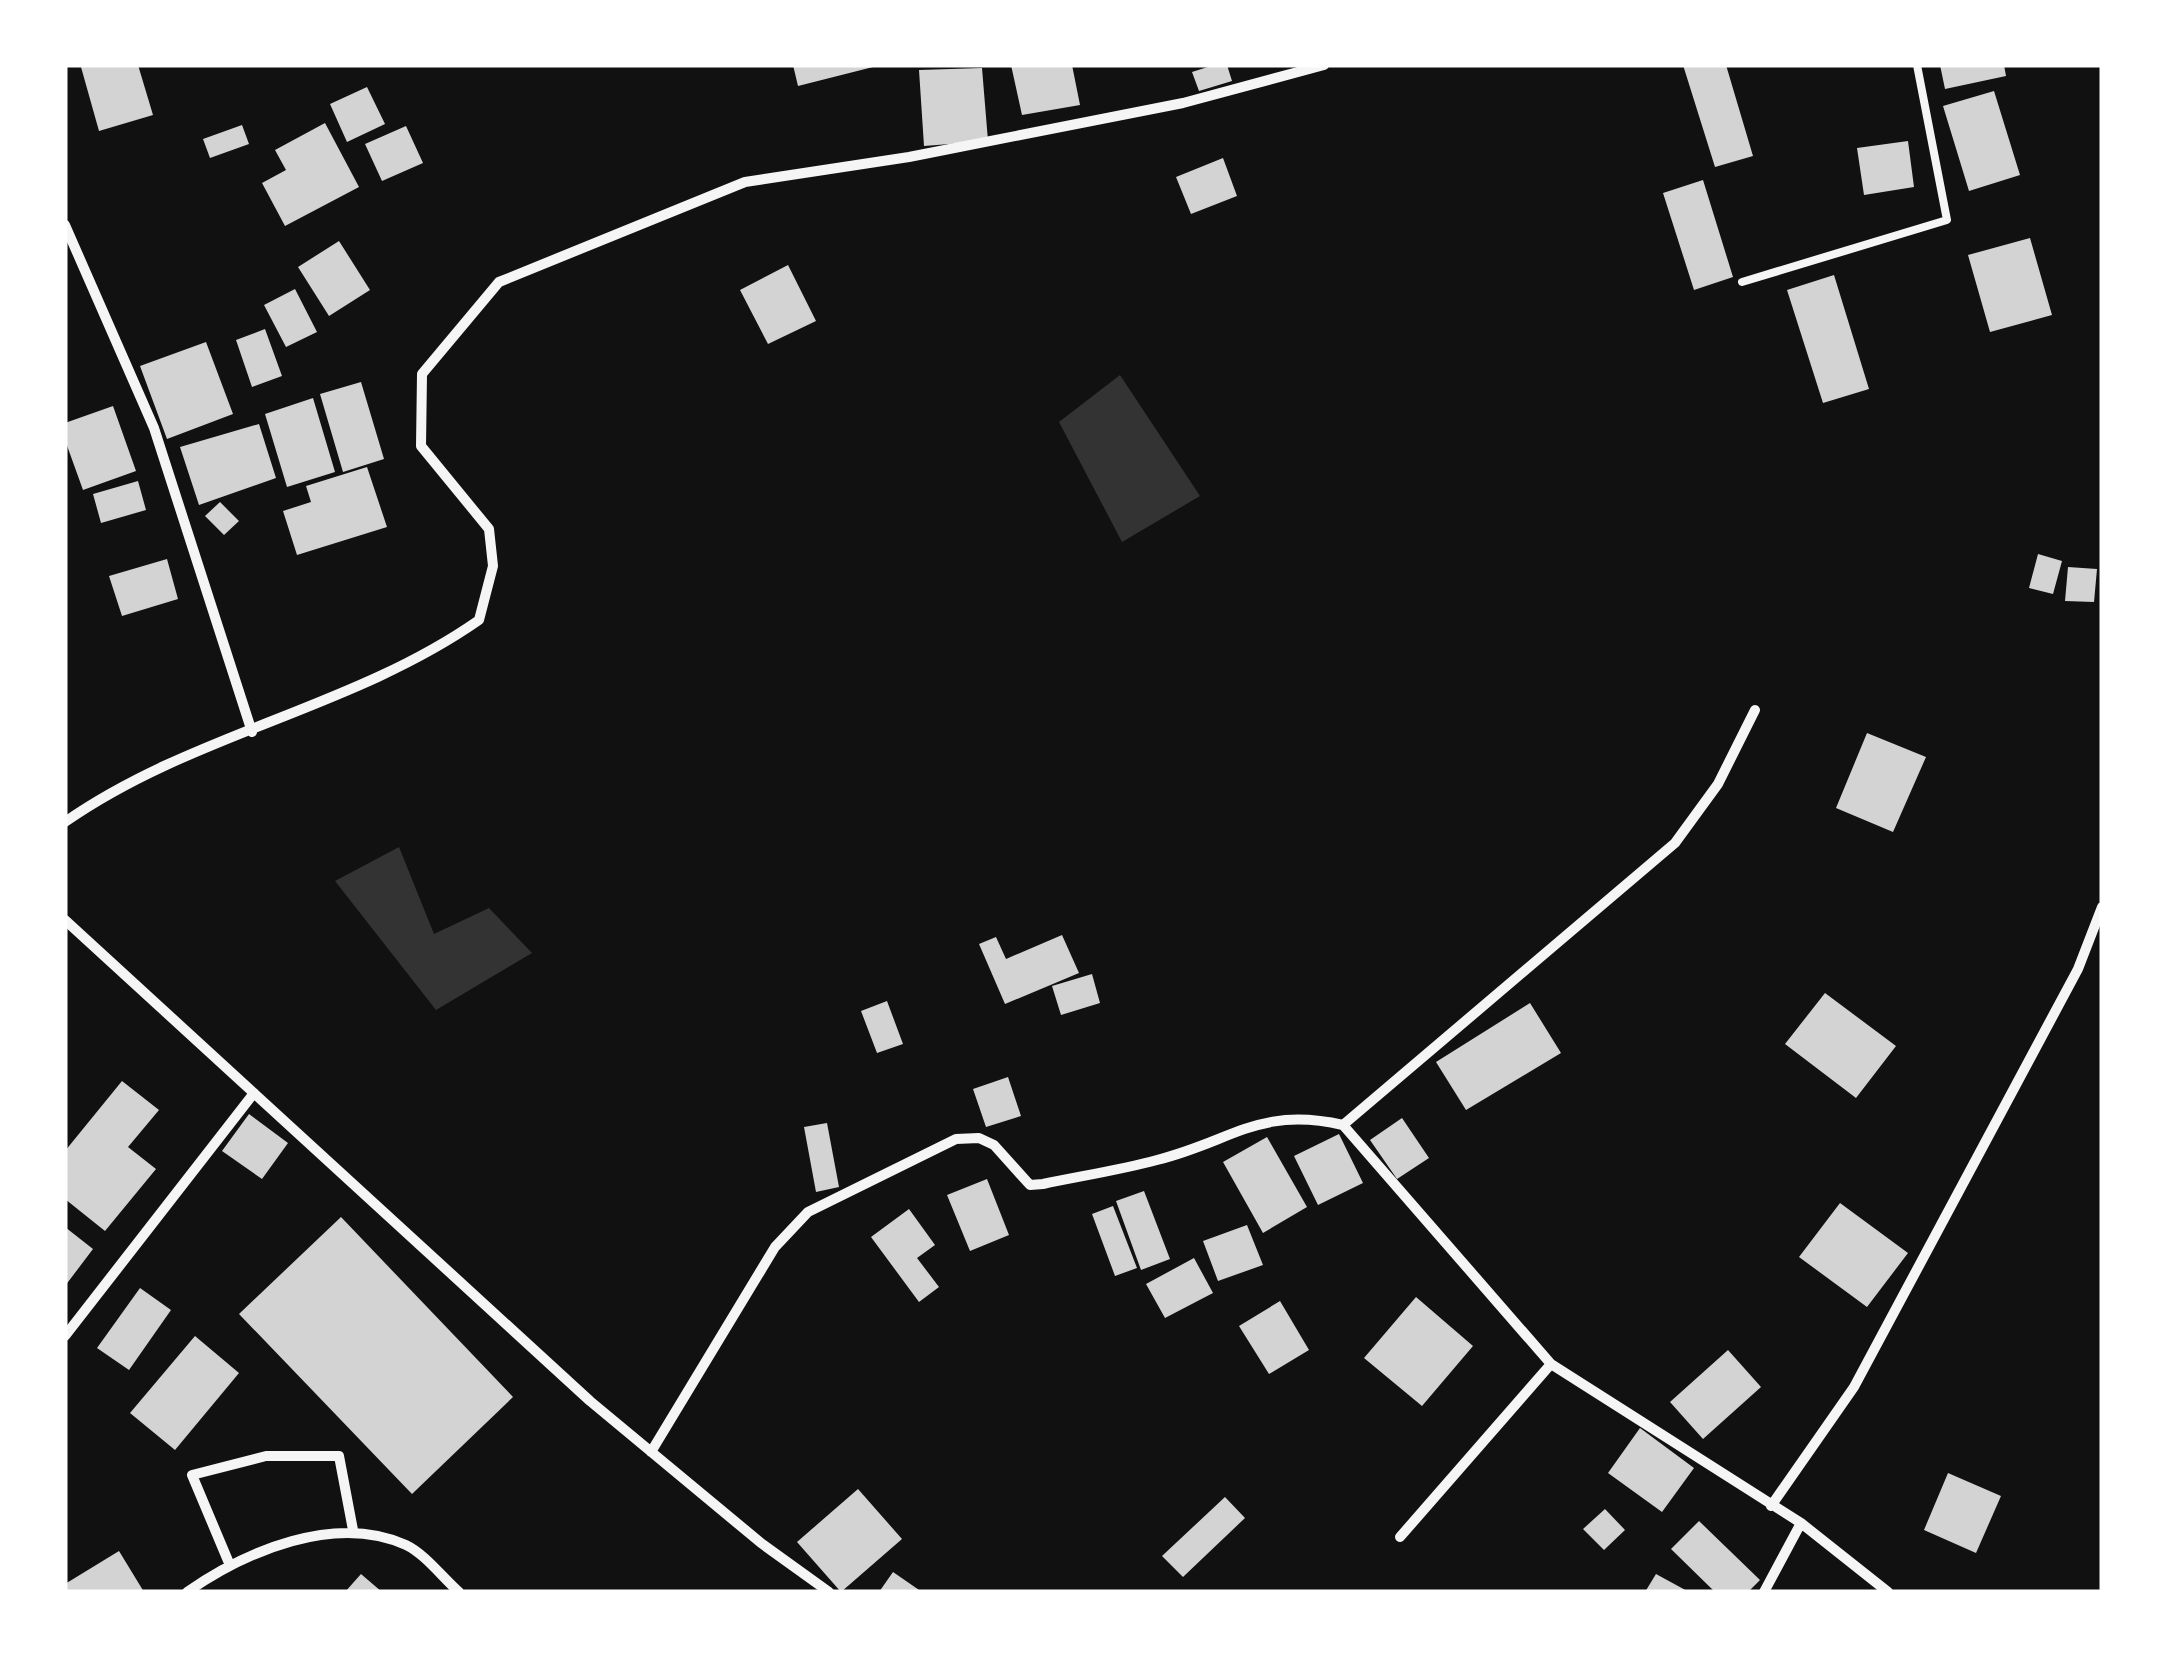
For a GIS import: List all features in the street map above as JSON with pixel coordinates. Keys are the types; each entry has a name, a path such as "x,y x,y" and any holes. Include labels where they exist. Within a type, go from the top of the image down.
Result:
{"street":[{"path":"65,822 104,795 155,770 430,654 479,620 493,566 488,529 421,446 422,374 500,282 745,182 909,157 1144,110 1324,65"},
{"path":"65,225 154,428 252,732"},
{"path":"1343,1125 1675,843 1718,784 1755,710"},
{"path":"1771,1506 1854,1387 2078,970 2102,907"},
{"path":"65,920 652,1452 829,1592"},
{"path":"65,1336 254,1093"},
{"path":"652,1452 775,1247 808,1212 916,1155 956,1138 979,1138 994,1145 1030,1186 1160,1160 1288,1117 1343,1125 1551,1364 1801,1523 1888,1592"},
{"path":"1400,1536 1551,1364"},
{"path":"228,1563 192,1476 266,1456 338,1456 353,1530"},
{"path":"1764,1592 1801,1523"},
{"path":"187,1592 228,1563 353,1530 409,1546 459,1592"}],"lane":[{"path":"1742,282 1947,220 1917,65"}],"shaded area":[{"path":"1120,375 1200,496 1122,542 1059,422"},
{"path":"399,847 434,934 489,908 532,953 436,1010 335,881"}],"building":[{"path":"138,65 153,115 99,131 81,67"},
{"path":"793,65 877,65 877,66 798,86"},
{"path":"1011,65 1072,65 1080,105 1022,115"},
{"path":"1227,65 1232,81 1199,91 1192,72"},
{"path":"1683,65 1726,65 1753,156 1715,167"},
{"path":"1940,65 2004,65 2006,76 1945,89"},
{"path":"982,68 988,141 924,146 919,70"},
{"path":"367,87 385,124 347,142 330,104"},
{"path":"1994,91 2020,175 1969,191 1943,106"},
{"path":"325,123 359,187 285,226 262,183 286,170 275,150"},
{"path":"242,125 249,144 210,158 203,139"},
{"path":"406,126 423,163 382,181 365,144"},
{"path":"1908,141 1914,187 1864,195 1857,148"},
{"path":"1223,158 1237,196 1191,214 1176,177"},
{"path":"1703,180 1733,277 1694,290 1663,193"},
{"path":"2030,238 2052,315 1990,332 1968,255"},
{"path":"339,241 370,290 329,316 298,267"},
{"path":"788,265 816,321 768,344 740,290"},
{"path":"1834,275 1869,389 1823,403 1787,290"},
{"path":"295,289 317,332 286,347 264,305"},
{"path":"265,329 282,376 252,387 236,340"},
{"path":"206,342 233,414 167,439 140,366"},
{"path":"361,382 384,459 343,472 320,394"},
{"path":"313,398 335,472 287,487 265,414"},
{"path":"113,406 136,471 83,490 65,440 65,423"},
{"path":"259,424 276,478 199,505 180,447"},
{"path":"367,467 387,527 297,555 283,511 311,502 306,486"},
{"path":"138,481 146,510 101,523 93,494"},
{"path":"220,502 239,521 224,535 205,516"},
{"path":"2038,554 2062,561 2053,594 2029,588"},
{"path":"167,559 178,599 122,616 109,576"},
{"path":"2068,567 2097,569 2094,602 2065,601"},
{"path":"1867,733 1926,757 1893,832 1836,808"},
{"path":"1062,935 1079,973 1005,1004 979,944 996,937 1006,959"},
{"path":"1092,974 1100,1003 1061,1015 1052,986"},
{"path":"1825,993 1896,1046 1856,1098 1785,1044"},
{"path":"887,1001 903,1044 877,1053 861,1011"},
{"path":"1530,1003 1561,1053 1466,1110 1436,1062"},
{"path":"1008,1077 1021,1116 986,1127 973,1089"},
{"path":"122,1081 159,1110 128,1147 156,1169 105,1231 65,1199 65,1151"},
{"path":"249,1114 288,1143 262,1179 222,1151"},
{"path":"1402,1118 1429,1158 1397,1179 1370,1140"},
{"path":"827,1123 839,1187 816,1192 804,1127"},
{"path":"1339,1134 1363,1183 1318,1205 1294,1156"},
{"path":"1267,1137 1307,1207 1263,1233 1223,1162"},
{"path":"987,1179 1009,1235 970,1251 947,1195"},
{"path":"1144,1191 1170,1259 1141,1270 1116,1201"},
{"path":"1840,1203 1908,1253 1867,1307 1799,1257"},
{"path":"1113,1206 1137,1268 1115,1276 1092,1214"},
{"path":"909,1209 935,1245 917,1258 939,1287 919,1302 871,1237"},
{"path":"341,1217 513,1397 412,1494 239,1314"},
{"path":"1247,1225 1263,1265 1218,1281 1203,1241"},
{"path":"65,1227 93,1249 65,1286"},
{"path":"1194,1258 1213,1293 1165,1318 1146,1284"},
{"path":"140,1288 171,1310 129,1370 97,1348"},
{"path":"1416,1297 1473,1346 1422,1406 1364,1358"},
{"path":"1280,1301 1309,1350 1269,1374 1239,1326"},
{"path":"195,1336 239,1373 175,1450 130,1413"},
{"path":"1728,1350 1761,1387 1703,1439 1670,1402"},
{"path":"1640,1428 1694,1468 1662,1512 1608,1473"},
{"path":"1948,1473 2001,1496 1976,1553 1924,1530"},
{"path":"858,1489 902,1539 841,1592 797,1542"},
{"path":"1225,1497 1245,1518 1183,1577 1162,1556"},
{"path":"1605,1509 1625,1530 1604,1550 1583,1529"},
{"path":"1699,1521 1760,1580 1748,1592 1715,1592 1671,1549"},
{"path":"119,1551 144,1592 65,1592 65,1584"},
{"path":"893,1572 922,1592 879,1592"},
{"path":"361,1574 382,1592 345,1592"},
{"path":"1656,1574 1689,1592 1645,1592"}]}
